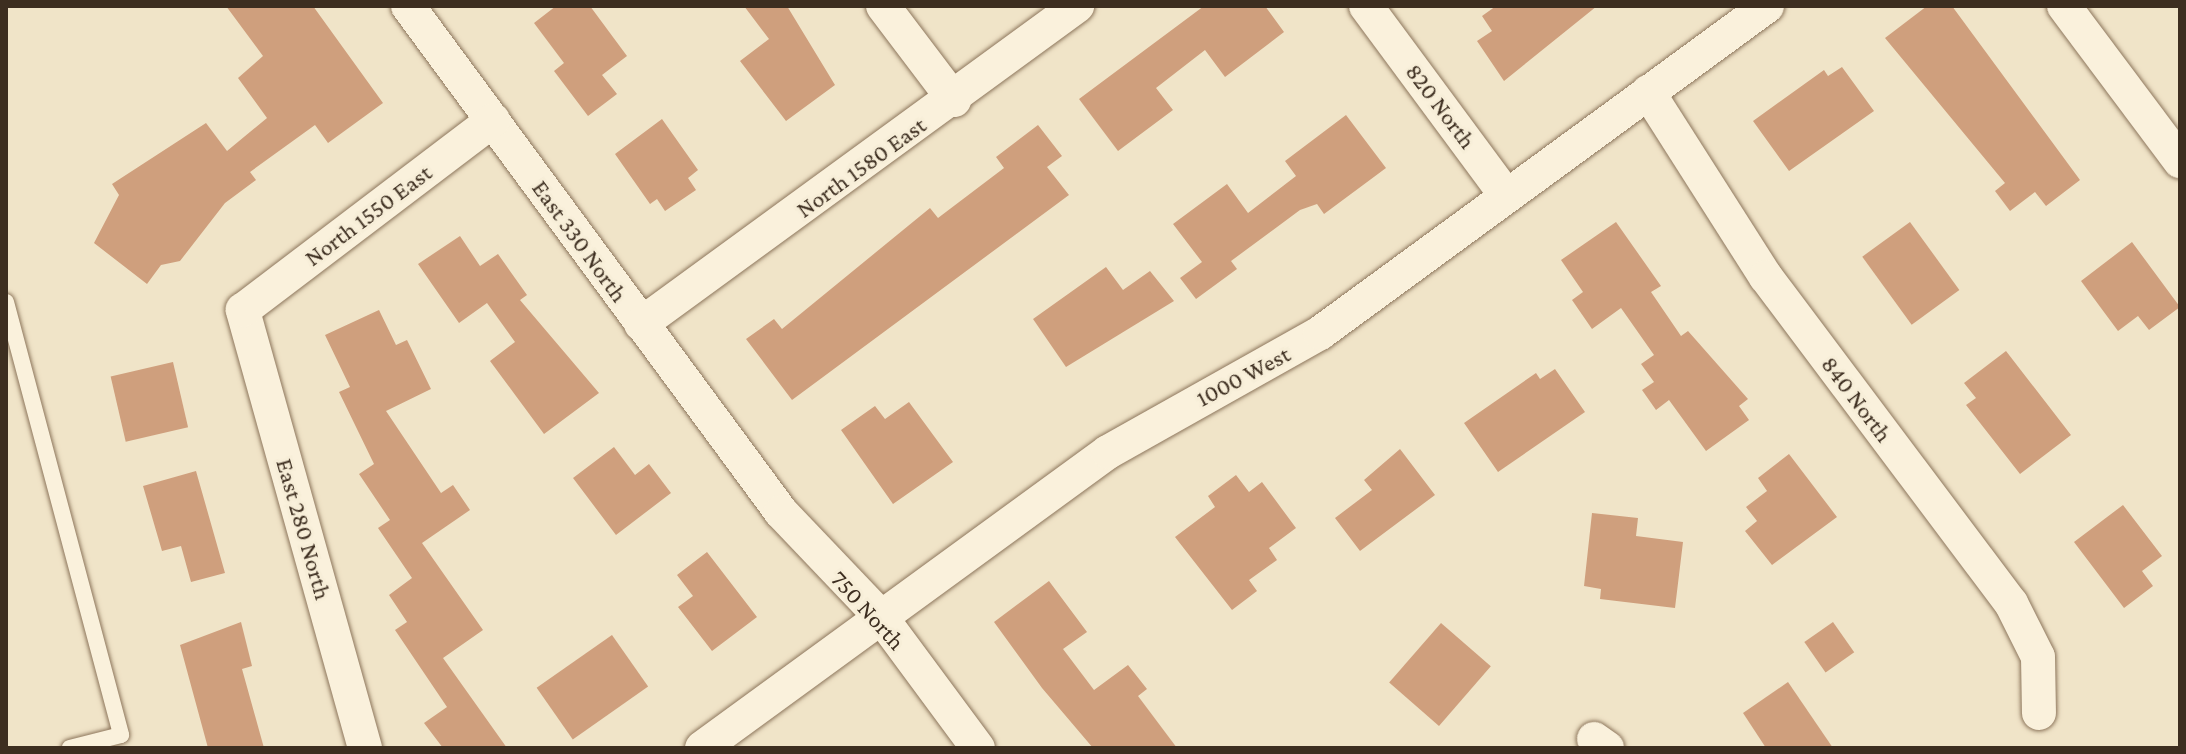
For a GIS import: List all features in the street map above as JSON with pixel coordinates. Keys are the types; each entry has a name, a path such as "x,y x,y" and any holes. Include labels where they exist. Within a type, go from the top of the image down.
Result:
{"street":[{"name":"East 330 North","path":"408,6 753,475"},
{"path":"883,6 954,100"},
{"name":"North 1580 East","path":"641,324 954,100 1077,6"},
{"name":"1000 West","path":"709,744 1108,452 1320,333 1505,194 1767,6"},
{"path":"2064,6 2180,161"},
{"name":"820 North","path":"1371,12 1505,194"},
{"name":"840 North","path":"1648,92 1766,277 2011,603 2038,657 2039,713"},
{"name":"North 1550 East","path":"243,310 493,120"},
{"name":"East 280 North","path":"243,310 365,748"},
{"name":"750 North","path":"753,475 800,536 881,617 978,748"}],"lane":[{"path":"6,302 121,741 70,748"}],"building":[{"path":"226,6 313,6 383,103 328,143 315,125 250,172 256,180 225,203 180,261 161,265 147,284 94,243 119,195 112,184 206,123 227,151 267,118 238,78 263,56"},
{"path":"556,6 590,6 627,56 602,75 617,94 588,116 554,71 564,63 534,23"},
{"path":"744,6 787,6 835,85 786,121 740,61 769,39"},
{"path":"1204,6 1265,6 1284,32 1225,77 1205,50 1156,88 1173,110 1118,151 1079,99"},
{"path":"1496,6 1597,6 1504,81 1477,41 1492,31 1482,16"},
{"path":"1927,6 1952,6 2080,180 2046,206 2035,192 2010,211 1995,191 2005,183 1885,38"},
{"path":"1842,67 1874,111 1789,171 1753,121 1824,70 1828,76"},
{"path":"1346,115 1386,168 1324,214 1317,204 1300,210 1231,261 1237,269 1196,299 1180,278 1202,262 1173,224 1227,184 1248,213 1296,176 1285,161"},
{"path":"662,119 698,170 688,178 696,190 665,211 657,199 650,204 615,154"},
{"path":"1038,125 1062,156 1047,167 1069,195 792,400 746,339 774,319 782,329 930,208 938,218 1004,168 996,157"},
{"path":"1616,222 1661,286 1651,292 1681,336 1688,331 1748,399 1739,406 1749,420 1706,451 1669,400 1656,410 1642,390 1654,382 1641,364 1654,355 1621,308 1592,329 1572,300 1583,292 1561,260"},
{"path":"1910,222 1959,290 1912,325 1862,257"},
{"path":"460,236 480,266 498,254 527,295 520,300 599,393 544,434 490,361 515,342 487,303 459,323 418,264"},
{"path":"2132,242 2180,307 2149,330 2138,316 2118,331 2081,281"},
{"path":"1106,267 1123,290 1150,271 1174,301 1066,367 1033,319"},
{"path":"379,310 396,345 407,340 431,389 386,411 441,493 453,485 470,510 422,543 483,630 443,658 507,748 443,748 424,723 447,707 395,630 407,622 389,595 412,578 378,528 390,520 359,474 374,464 339,392 350,387 325,335"},
{"path":"2006,351 2071,435 2020,474 1966,405 1976,398 1964,383"},
{"path":"173,362 188,427 126,442 111,376"},
{"path":"1555,369 1585,412 1498,472 1464,423 1536,373 1540,379"},
{"path":"909,402 953,462 893,504 841,430 875,406 885,419"},
{"path":"614,447 635,475 649,464 671,493 616,535 573,478"},
{"path":"1400,449 1435,495 1360,551 1335,518 1372,490 1364,480"},
{"path":"1789,454 1837,517 1772,565 1745,531 1757,521 1746,507 1767,491 1758,478"},
{"path":"196,471 225,573 191,582 181,546 162,551 143,486"},
{"path":"1236,475 1249,492 1262,482 1296,528 1269,548 1277,560 1249,580 1257,591 1232,610 1175,537 1215,507 1208,496"},
{"path":"2123,505 2162,556 2142,571 2153,586 2124,608 2074,542"},
{"path":"1592,513 1638,518 1636,536 1683,542 1675,608 1600,599 1601,589 1584,586"},
{"path":"707,552 757,617 712,651 678,607 693,596 677,575"},
{"path":"1049,581 1087,632 1063,649 1094,690 1128,665 1147,689 1138,696 1177,748 1093,748 1042,688 994,622"},
{"path":"241,622 252,666 242,669 264,748 208,748 180,645"},
{"path":"1833,622 1854,652 1826,672 1804,642"},
{"path":"1441,623 1491,666 1439,726 1389,683"},
{"path":"612,635 648,687 573,739 537,688"},
{"path":"1788,682 1833,748 1766,748 1743,713"}]}
